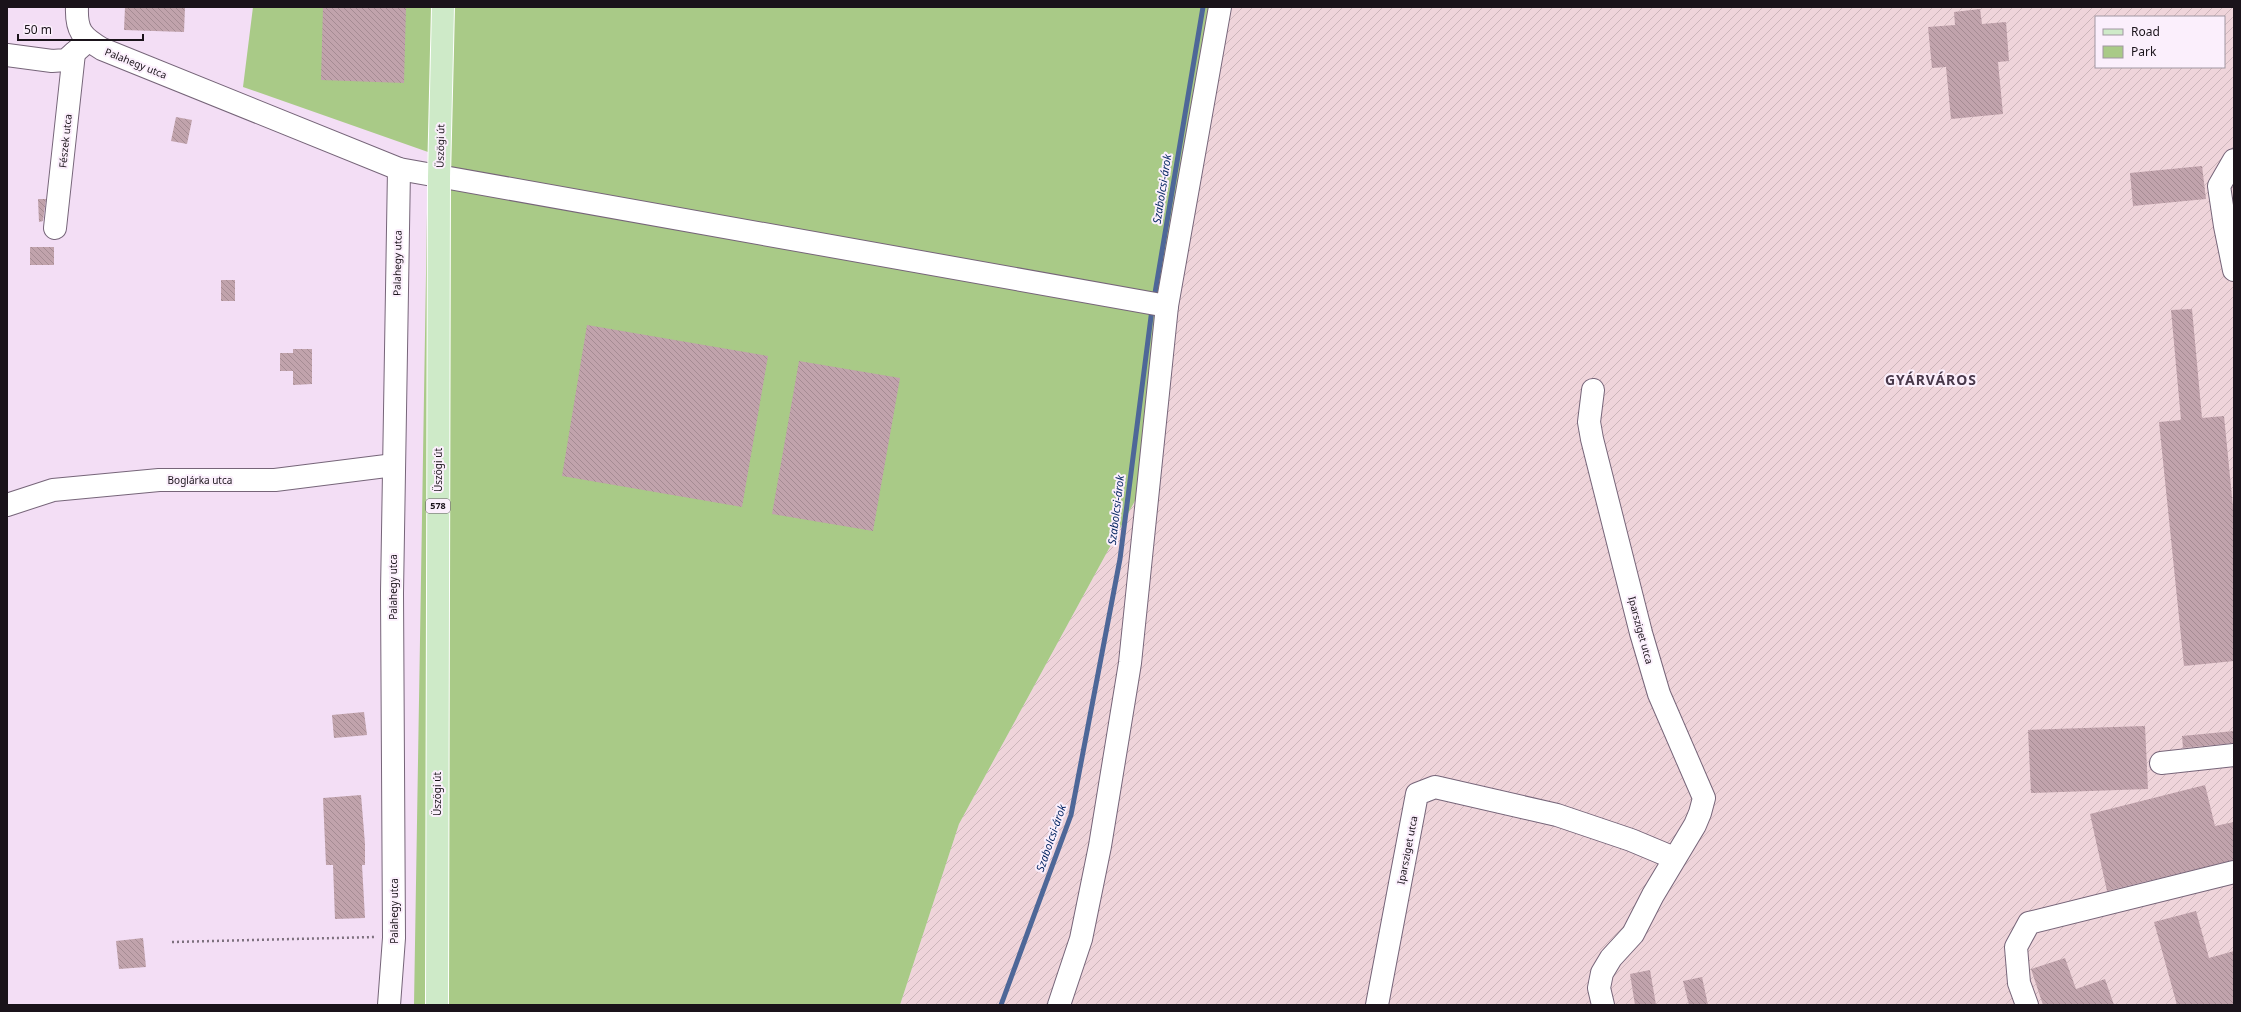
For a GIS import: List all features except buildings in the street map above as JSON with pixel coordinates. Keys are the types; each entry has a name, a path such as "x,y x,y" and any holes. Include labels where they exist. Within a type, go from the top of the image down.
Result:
{"main road":[{"name":"Üszögi út","path":"436,1005 440,176 443,7"}],"street":[{"name":"Palahegy utca","path":"77,7 76,20 80,32 81,47 102,49 399,169 1158,304"},
{"path":"1058,1005 1081,939 1100,846 1130,663 1158,304 1220,7"},
{"path":"7,55 52,61 66,60 81,47"},
{"name":"Fészek utca","path":"55,228 81,47"},
{"path":"2234,160 2219,186 2234,270"},
{"name":"Palahegy utca","path":"389,1005 394,938 392,593 399,169"},
{"name":"Iparsziget utca","path":"1593,390 1589,422 1592,439 1642,633 1659,694 1704,798 1700,813 1633,934 1611,958 1602,973 1599,988 1603,1005"},
{"name":"Boglárka utca","path":"7,505 53,490 159,480 275,480 394,465"},
{"path":"2161,763 2234,755"},
{"name":"Iparsziget utca","path":"1377,1005 1417,794 1435,787 1557,815 1631,840 1674,858"},
{"path":"2027,1005 2019,983 2016,947 2029,923 2234,872"}],"path":[{"path":"172,942 372,937 394,938"}],"shaded area":[{"path":"1209,7 2234,7 2234,1005 900,1005 959,824 1136,499"}],"green space":[{"path":"253,7 1209,7 1136,499 959,824 900,1005 414,1005 428,152 243,87"}],"waterway":[{"name":"Szabolcsi-árok","path":"1154,299 1203,7"},
{"name":"Szabolcsi-árok","path":"1001,1005 1071,815 1120,559 1152,309"}],"district":[{"name":"GYÁRVÁROS","path":"1931,380"}]}
